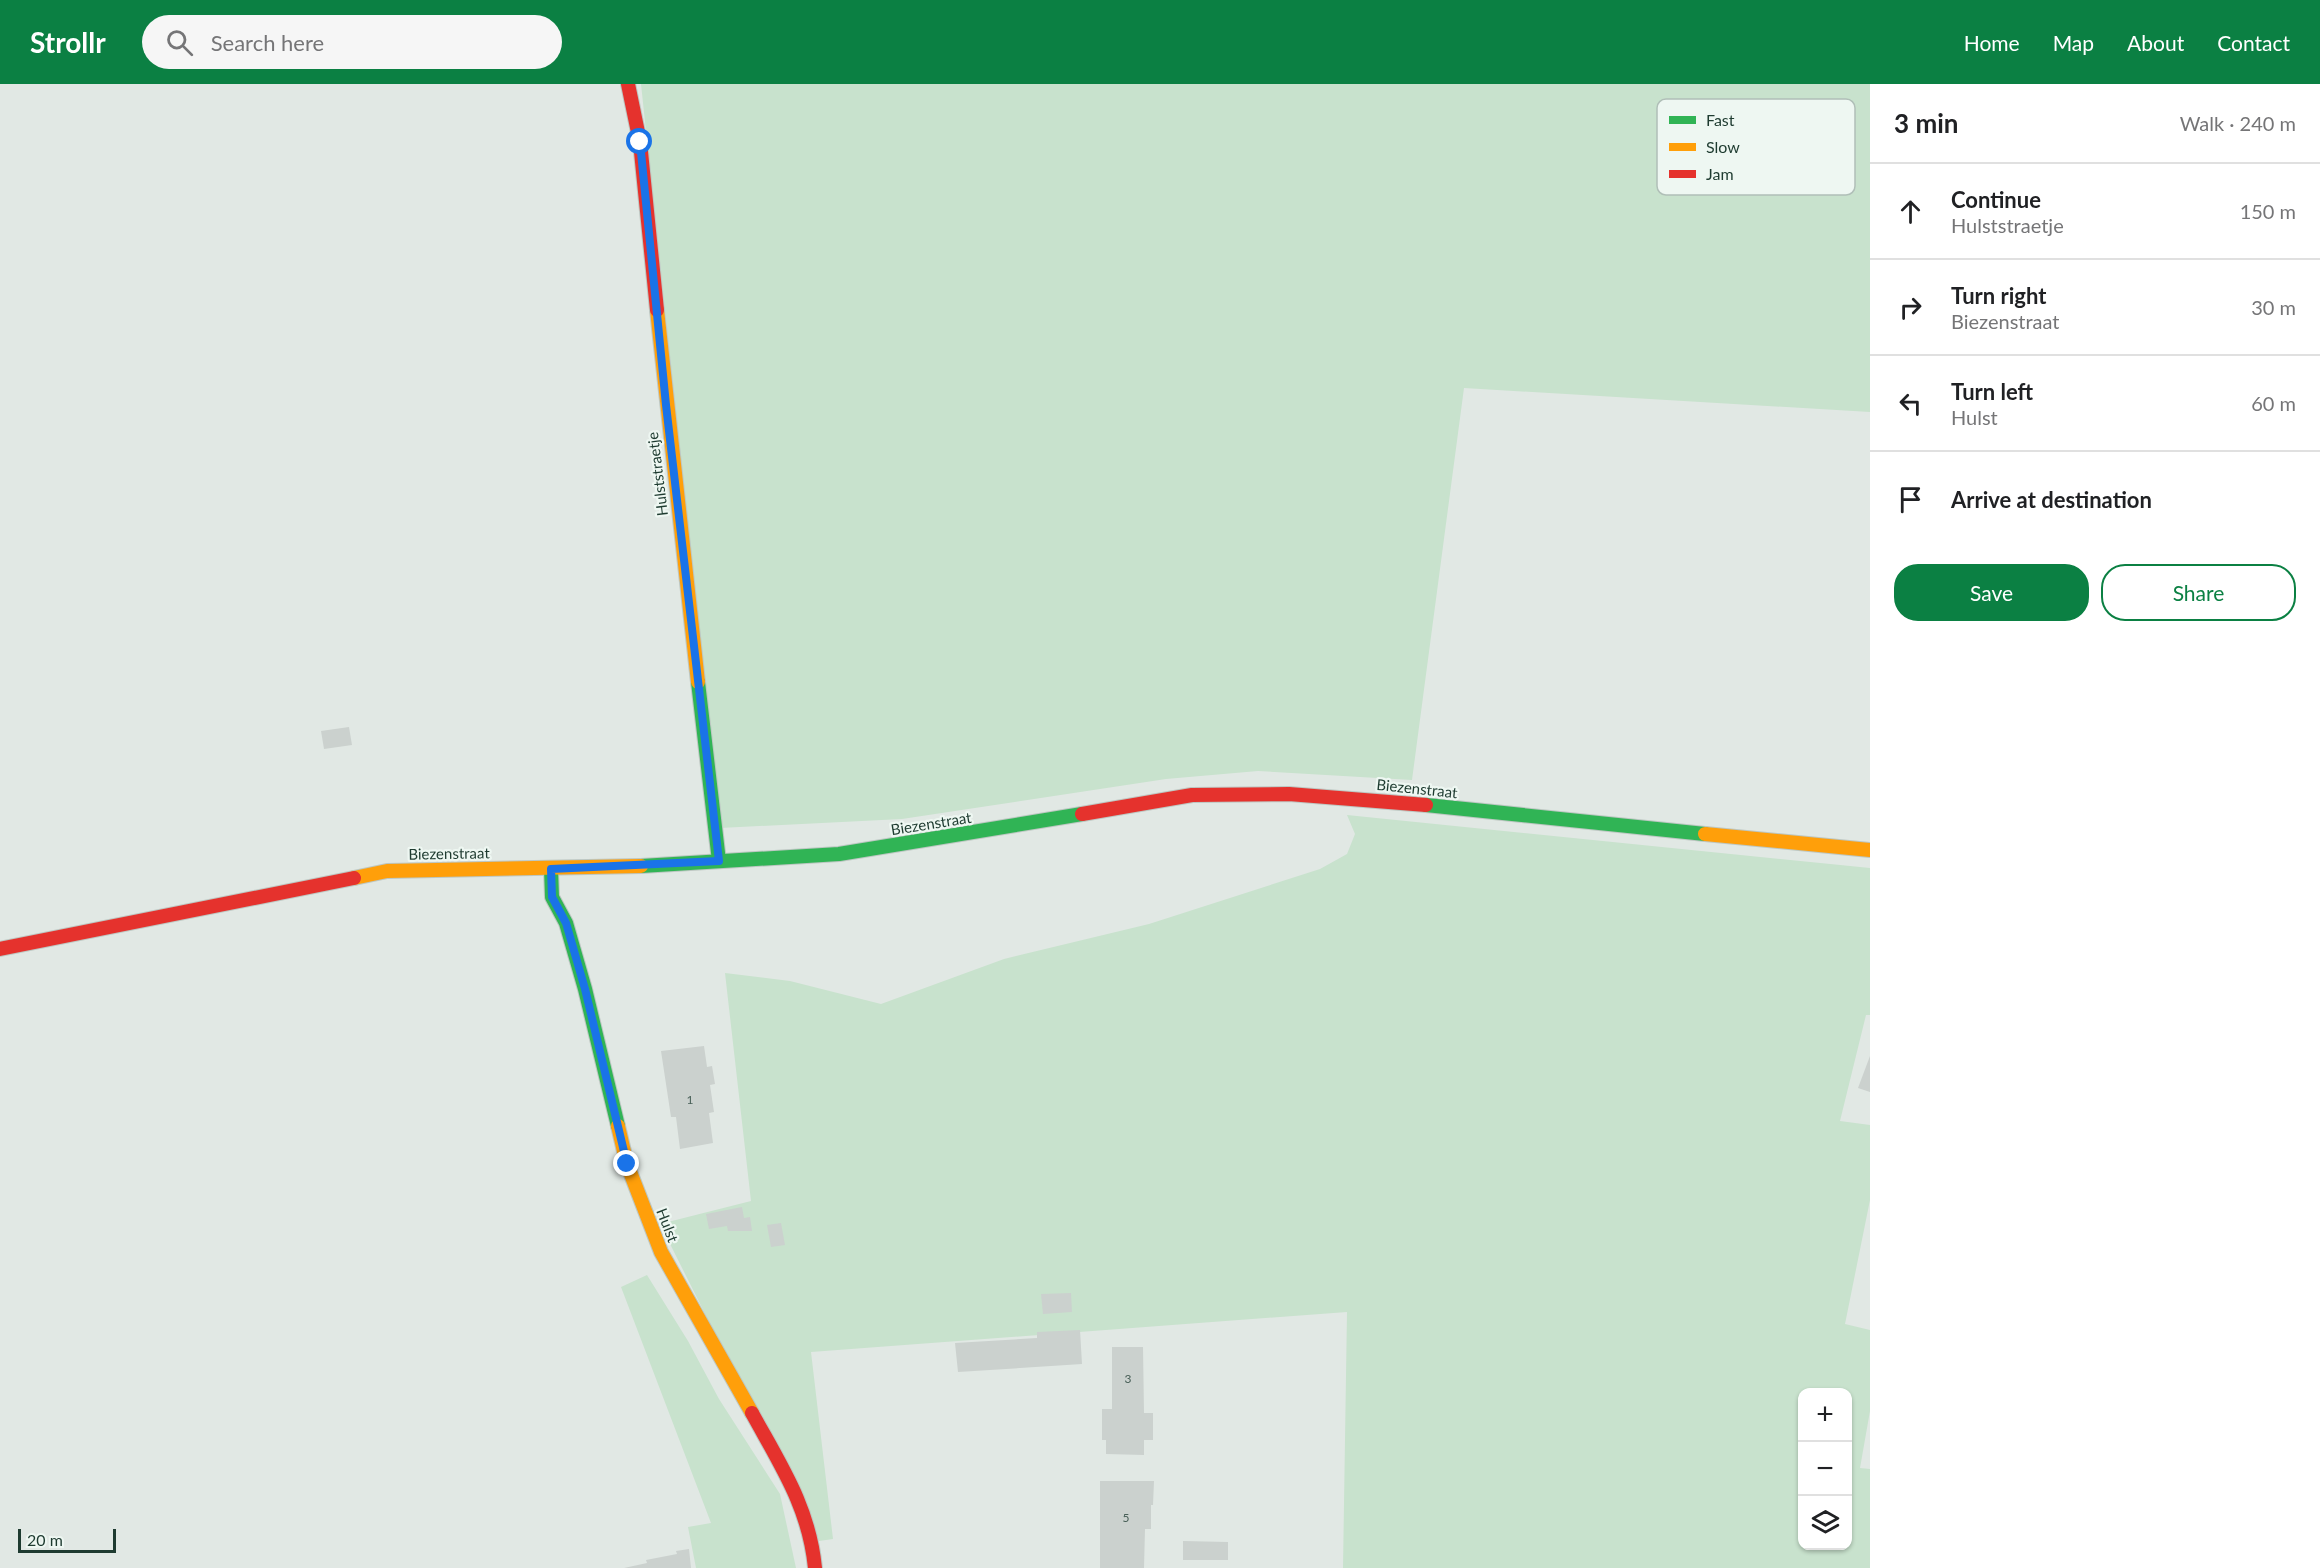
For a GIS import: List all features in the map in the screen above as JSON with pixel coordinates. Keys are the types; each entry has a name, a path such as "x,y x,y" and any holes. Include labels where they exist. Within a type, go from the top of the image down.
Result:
{"street":[{"name":"Hulststraetje","path":"628,84 640,142 666,405 719,861"},
{"name":"Biezenstraat","path":"0,949 358,875 440,869 551,869 839,854 946,838 1192,795 1289,794 1381,801 1870,850"},
{"name":"Hulst","path":"551,869 552,897 566,923 585,989 631,1175 661,1252 799,1497 813,1547 815,1568"}],"green space":[{"path":"641,84 1870,84 1870,412 1464,388 1412,780 1258,771 1166,779 902,819 720,828"},
{"path":"1347,815 1870,868 1870,1015 1866,1015 1840,1121 1870,1125 1870,1200 1845,1324 1870,1330 1870,1411 1860,1468 1870,1469 1870,1568 1343,1568 1347,1312 811,1352 833,1539 819,1541 660,1224 751,1201 725,973 790,981 881,1004 1004,959 1149,924 1320,869 1347,854 1355,834"},
{"path":"647,1275 688,1341 719,1399 780,1494 796,1568 696,1568 688,1527 711,1523 621,1287"}],"building":[{"path":"349,727 352,745 324,749 321,731"},
{"path":"704,1046 707,1067 712,1066 715,1084 710,1085 714,1112 709,1113 713,1143 680,1149 676,1117 671,1117 661,1051"},
{"path":"1870,1056 1870,1092 1858,1088"},
{"path":"742,1207 744,1218 750,1217 752,1231 728,1231 727,1226 709,1229 706,1214"},
{"path":"781,1223 785,1245 771,1247 767,1225"},
{"path":"1071,1293 1072,1312 1043,1314 1041,1294"},
{"path":"1080,1330 1082,1364 958,1372 955,1343 1037,1338 1037,1332"},
{"path":"1112,1347 1143,1347 1144,1413 1153,1413 1153,1440 1144,1440 1144,1455 1106,1454 1106,1440 1102,1440 1102,1409 1112,1409"},
{"path":"1100,1481 1154,1481 1151,1529 1145,1529 1144,1568 1100,1568"},
{"path":"1183,1541 1228,1542 1228,1560 1183,1560"},
{"path":"689,1549 691,1568 624,1568 647,1563 646,1560 677,1554 676,1551"}],"traffic: fast":[{"path":"698,682 719,861"},
{"path":"1426,805 1705,834"},
{"path":"641,866 839,854 1082,814"},
{"path":"551,869 552,897 566,923 585,989 618,1126"}],"traffic: slow":[{"path":"657,310 698,682"},
{"path":"1705,834 1870,850"},
{"path":"354,878 387,871 641,866"},
{"path":"618,1126 627,1164 661,1252 752,1413"}],"traffic: jam":[{"path":"628,84 640,142 657,310"},
{"path":"1082,814 1192,795 1289,794 1426,805"},
{"path":"0,949 354,878"},
{"path":"752,1413 783,1469 800,1506 812,1546 815,1568"}],"route":[{"path":"627,1164 585,989 566,923 552,897 551,869 719,861 666,405 640,142"}]}
